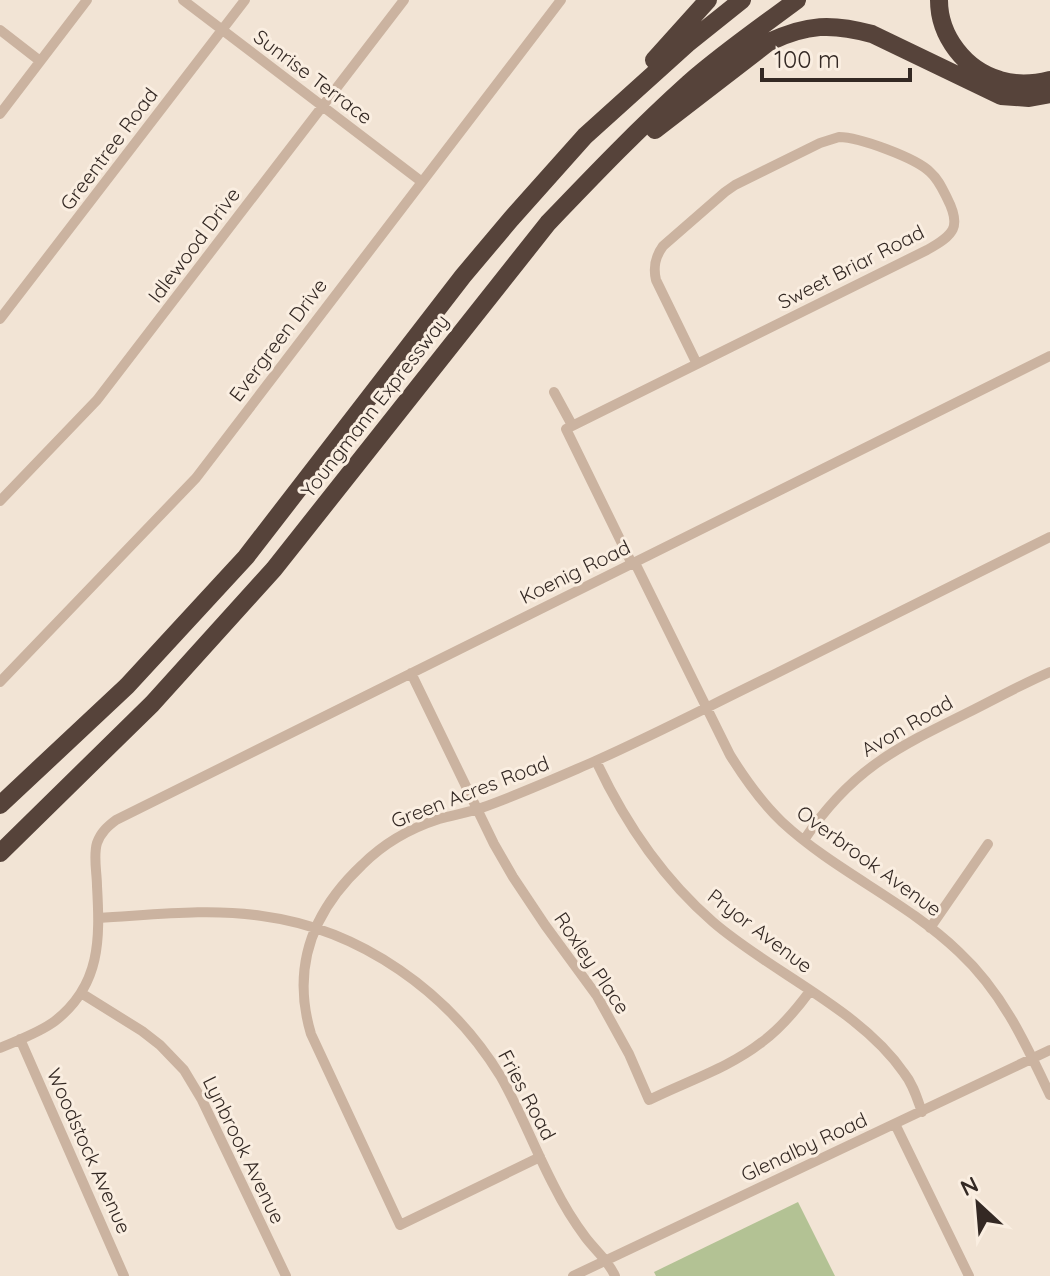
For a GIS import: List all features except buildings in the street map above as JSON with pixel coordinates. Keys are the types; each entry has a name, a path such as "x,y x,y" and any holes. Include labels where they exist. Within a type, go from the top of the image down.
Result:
{"highway":[{"path":"585,136 708,0"},
{"name":"Youngmann Expressway","path":"0,805 127,686 246,557 463,276 585,136 687,44 742,0"},
{"name":"Youngmann Expressway","path":"0,853 152,704 274,569 548,223 690,82 797,0"},
{"path":"939,0 945,32 967,62 1000,80 1018,83 1050,80"},
{"path":"592,177 769,42 818,26 850,27 872,34 1001,96 1029,98 1050,94"}],"street":[{"path":"0,114 87,0"},
{"name":"Sunrise Terrace","path":"183,0 422,182"},
{"name":"Greentree Road","path":"0,319 245,0"},
{"name":"Idlewood Drive","path":"0,501 97,400 404,0"},
{"name":"Evergreen Drive","path":"0,682 196,478 561,0"},
{"path":"0,30 40,61"},
{"name":"Sweet Briar Road","path":"572,425 697,364 945,240 954,228 954,212 932,173 916,162 858,139 839,137 820,143 725,192 663,246 655,263 656,280 697,364"},
{"name":"Koenig Road","path":"99,918 96,852 102,834 116,820 1050,356"},
{"path":"554,392 572,425 566,429 634,563"},
{"name":"Green Acres Road","path":"540,1157 400,1225 305,1016 304,960 315,928 335,894 363,863 397,838 426,824 478,809 596,761 1050,537"},
{"name":"Overbrook Avenue","path":"634,563 745,779 782,822 804,840 961,953 994,990 1016,1023 1050,1095"},
{"name":"Avon Road","path":"804,840 836,798 875,762 1050,672"},
{"name":"Roxley Place","path":"411,673 494,844 523,894 614,1024 649,1100 733,1060 763,1042 784,1023 810,991"},
{"name":"Pryor Avenue","path":"596,761 625,818 675,885 736,941 852,1020 889,1053 916,1093 922,1112"},
{"path":"930,928 988,844"},
{"name":"Fries Road","path":"99,918 235,913 282,919 357,945 387,962 424,988 473,1038 501,1078 569,1213 586,1238 607,1260 615,1276"},
{"path":"0,1048 53,1023 81,993 94,966 99,918"},
{"name":"Lynbrook Avenue","path":"81,993 142,1031 184,1070 202,1100 286,1276"},
{"name":"Woodstock Avenue","path":"20,1039 124,1276"},
{"name":"Glenalby Road","path":"573,1276 1050,1050"},
{"path":"895,1124 969,1276"}],"green space":[{"path":"798,1202 835,1276 656,1276 654,1272"}]}
